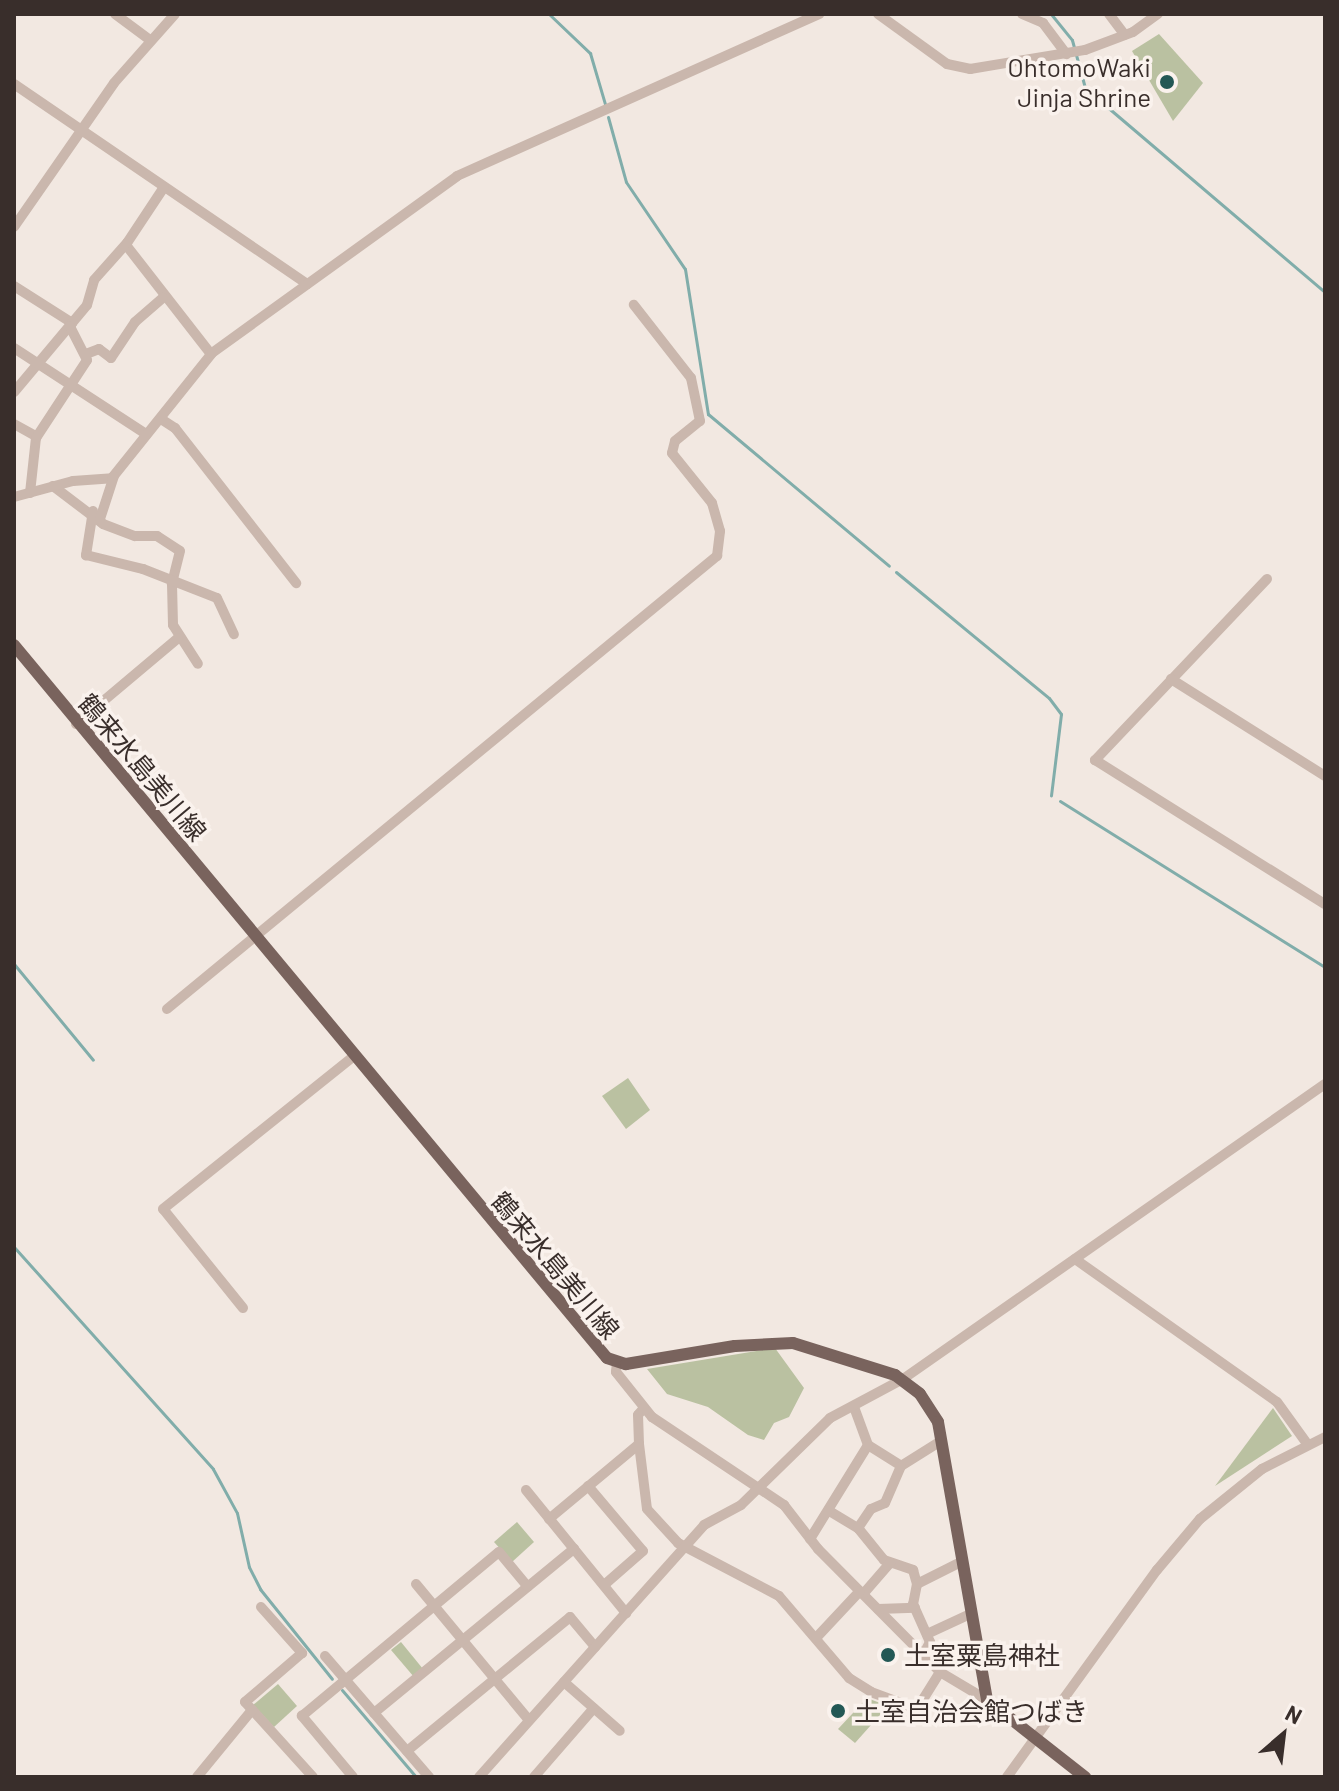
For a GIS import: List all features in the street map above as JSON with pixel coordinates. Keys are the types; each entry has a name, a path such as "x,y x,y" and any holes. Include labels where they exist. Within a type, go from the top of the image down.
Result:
{"main road":[{"name":"鶴来水島美川線","path":"14,645 76,724 585,1336 617,1362 783,1343 903,1379"},
{"path":"903,1379 930,1408 941,1441 987,1700 1033,1740 1085,1777"}],"street":[{"path":"115,14 150,40"},
{"path":"14,227 81,128 150,40 175,14"},
{"path":"234,634 217,598 173,579 86,555 97,515 115,474 211,354 457,176 819,14"},
{"path":"878,14 947,64 996,68 1080,51 1125,35 1158,14"},
{"path":"1022,14 1043,23 1066,54"},
{"path":"1109,14 1125,35"},
{"path":"14,84 307,284"},
{"path":"14,392 87,305 94,280 126,245 164,187"},
{"path":"126,245 163,298 211,354"},
{"path":"14,286 71,325 86,354"},
{"path":"30,493 37,437 71,386 86,354 99,349 111,358 135,322 163,298"},
{"path":"167,1009 717,556 720,531 712,503 672,453 675,441 700,421 691,378 634,305"},
{"path":"14,348 146,434"},
{"path":"161,419 175,428 296,583"},
{"path":"14,424 37,437"},
{"path":"14,497 53,486 98,482 115,474"},
{"path":"53,486 135,536 170,543 181,556 173,579 178,638 198,664"},
{"path":"1267,579 1095,760 1325,904"},
{"path":"76,724 178,638"},
{"path":"1171,679 1325,776"},
{"path":"243,1308 163,1209 354,1056"},
{"path":"479,1777 704,1525 741,1505 830,1418 903,1379 1325,1084"},
{"path":"1075,1259 1277,1402 1308,1445"},
{"path":"617,1362 616,1372 662,1426 784,1505 810,1539 940,1672 987,1700"},
{"path":"854,1407 868,1445 901,1466"},
{"path":"644,1408 638,1415 647,1509 685,1546 779,1596 849,1678 912,1708 923,1704 940,1672"},
{"path":"1007,1777 1186,1535 1237,1487 1325,1437"},
{"path":"858,1528 871,1509 885,1503 901,1466 941,1441"},
{"path":"549,1519 639,1444"},
{"path":"810,1539 831,1512 868,1445"},
{"path":"588,1486 643,1551 604,1585"},
{"path":"526,1490 626,1613"},
{"path":"831,1512 858,1528 873,1550 890,1563 909,1566 917,1584 915,1608 930,1642 923,1655"},
{"path":"374,1713 574,1549"},
{"path":"353,1777 302,1716 499,1552 528,1587"},
{"path":"917,1584 961,1562"},
{"path":"816,1638 890,1563"},
{"path":"416,1584 529,1720"},
{"path":"261,1607 302,1653 245,1702 313,1777"},
{"path":"878,1609 915,1608"},
{"path":"910,1642 970,1614"},
{"path":"407,1751 570,1617 595,1647"},
{"path":"325,1656 429,1777"},
{"path":"564,1682 620,1731"},
{"path":"534,1777 594,1708"},
{"path":"197,1777 252,1710"}],"green space":[{"path":"1159,34 1203,83 1173,121 1132,51"},
{"path":"628,1078 650,1110 626,1129 602,1096"},
{"path":"775,1348 804,1388 789,1417 774,1423 764,1440 748,1435 708,1407 667,1394 647,1369"},
{"path":"1273,1408 1292,1436 1215,1486"},
{"path":"517,1522 534,1542 512,1562 494,1542"},
{"path":"401,1642 423,1669 414,1677 391,1650"},
{"path":"278,1684 297,1706 274,1727 253,1705"},
{"path":"867,1698 888,1706 855,1743 838,1729"}],"waterway":[{"path":"549,14 590,53 605,104"},
{"path":"1051,14 1072,40 1085,88 1325,292"},
{"path":"608,117 626,182 685,269 708,414 889,566"},
{"path":"896,572 1049,698 1061,714 1051,795"},
{"path":"1060,801 1325,967"},
{"path":"14,964 93,1060"},
{"path":"14,1247 213,1469 237,1513 249,1567 260,1589 332,1679"},
{"path":"342,1690 416,1777"}],"place":[{"name":"OhtomoWaki Jinja Shrine","path":"1167,82"},
{"name":"土室粟島神社","path":"888,1655"},
{"name":"土室自治会館つばき","path":"838,1711"}]}
